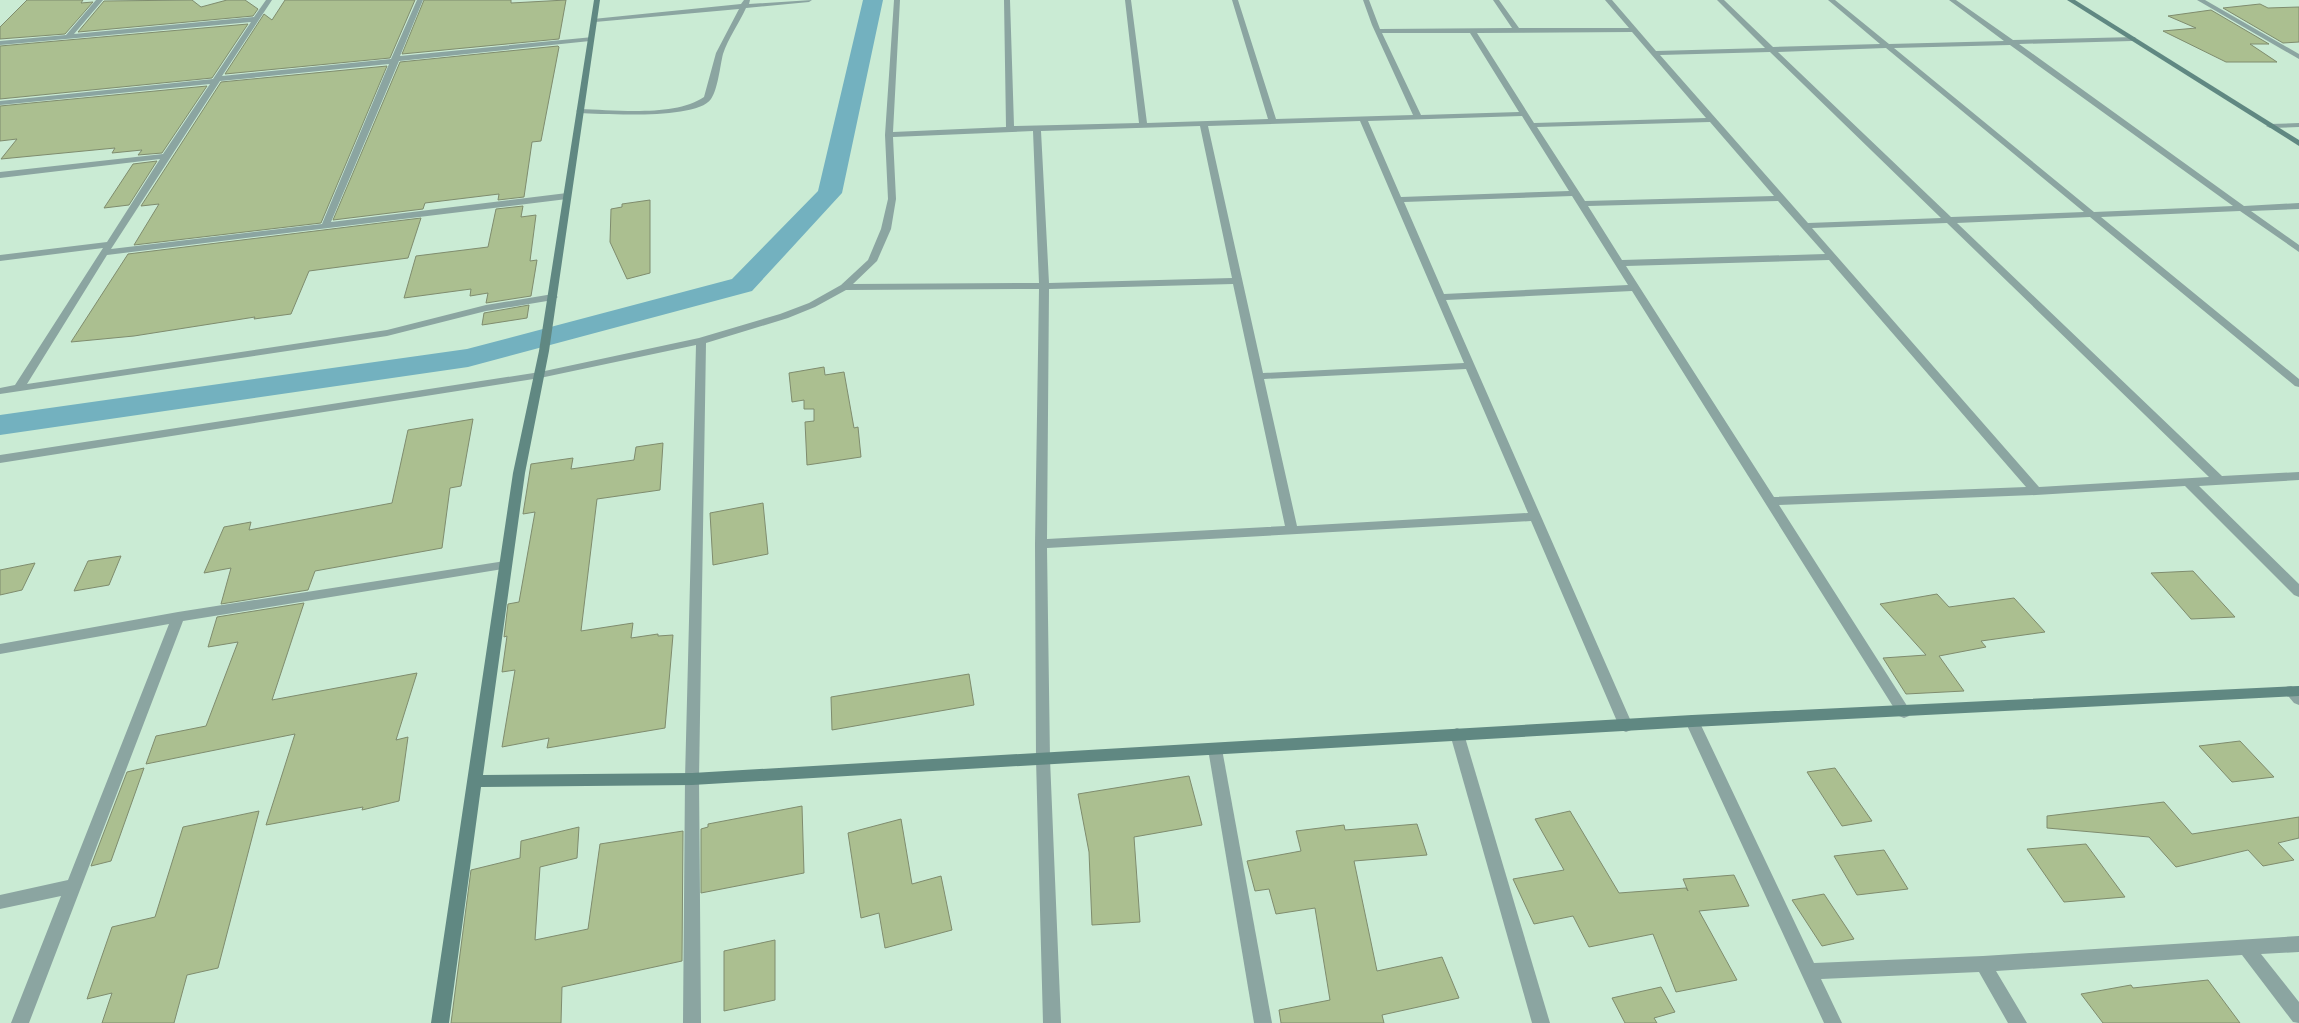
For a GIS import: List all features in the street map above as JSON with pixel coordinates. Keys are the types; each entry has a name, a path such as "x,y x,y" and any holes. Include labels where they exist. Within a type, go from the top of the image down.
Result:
{"street":[{"path":"68,37 100,0"},
{"path":"18,389 166,156 269,0"},
{"path":"325,226 420,0"},
{"path":"440,1023 519,473 540,375 549,323 597,0"},
{"path":"594,20 745,3 809,0"},
{"path":"0,459 540,375 701,341 784,316 812,305 844,288 872,261 886,229 892,199 889,135 897,0"},
{"path":"1007,0 1010,129"},
{"path":"1128,0 1143,125"},
{"path":"1235,0 1273,121"},
{"path":"1366,0 1378,31 1418,116"},
{"path":"1496,0 1517,30"},
{"path":"1608,0 2036,491"},
{"path":"1720,0 2219,480"},
{"path":"1831,0 2299,384"},
{"path":"1952,0 2299,249"},
{"path":"2070,0 2299,144"},
{"path":"2200,0 2299,57"},
{"path":"580,110 662,110 690,107 705,102 708,98 720,53 745,3"},
{"path":"0,43 257,19"},
{"path":"1378,31 1633,30"},
{"path":"1472,31 1582,204 1622,263 1636,288 1904,712"},
{"path":"0,103 590,39"},
{"path":"1653,52 2132,39"},
{"path":"889,135 1037,128 1525,114"},
{"path":"1363,118 1626,726"},
{"path":"1532,125 1712,120"},
{"path":"1203,123 1292,530"},
{"path":"2270,126 2299,125"},
{"path":"1037,128 1044,286 1041,544 1043,759 1052,1023"},
{"path":"0,175 166,156"},
{"path":"1399,200 1575,193"},
{"path":"105,253 567,196"},
{"path":"1582,204 1781,198"},
{"path":"1805,226 2090,213 2299,206"},
{"path":"0,258 111,244"},
{"path":"1622,263 1832,257"},
{"path":"844,288 1044,286 1237,281"},
{"path":"1440,297 1636,288"},
{"path":"0,391 387,333 486,308 553,297"},
{"path":"692,1023 692,779 701,341"},
{"path":"1258,376 1470,366"},
{"path":"1772,501 2036,491 2187,481 2299,476"},
{"path":"2187,481 2299,592"},
{"path":"1041,544 1536,517"},
{"path":"0,649 178,617 505,565"},
{"path":"20,1023 178,617"},
{"path":"474,781 692,779 1692,721 2296,693"},
{"path":"1692,721 1833,1023"},
{"path":"1457,734 1541,1023"},
{"path":"1215,749 1263,1023"},
{"path":"0,902 74,886"},
{"path":"1810,971 1982,964 2299,944"},
{"path":"2246,948 2299,1016"},
{"path":"1982,964 2018,1023"}],"building":[{"path":"27,0 83,0 81,3 93,2 65,34 0,39 0,27"},
{"path":"192,0 201,7 227,0 245,0 258,9 253,16 78,32 104,1"},
{"path":"285,0 415,0 390,58 225,74 264,14 272,20"},
{"path":"424,0 511,0 511,3 566,0 559,39 402,54"},
{"path":"2260,4 2268,8 2299,7 2299,42 2283,43 2223,8"},
{"path":"2211,10 2269,44 2250,44 2277,62 2226,62 2163,31 2196,28 2168,16"},
{"path":"248,24 212,78 0,99 0,46"},
{"path":"558,46 541,141 532,142 524,197 498,200 499,194 425,203 423,209 333,220 400,62"},
{"path":"387,66 321,223 134,245 159,204 141,206 221,82"},
{"path":"207,86 162,153 138,155 142,150 112,153 115,148 1,159 17,139 0,141 0,106"},
{"path":"157,161 129,205 104,208 133,164"},
{"path":"650,200 650,273 627,279 610,242 611,209 622,207 622,204"},
{"path":"523,206 521,217 536,215 530,261 537,260 531,296 486,303 488,293 470,296 471,289 404,298 416,256 488,247 496,209"},
{"path":"421,218 408,258 309,271 291,314 254,319 255,317 134,336 71,342 128,254"},
{"path":"529,305 527,318 482,325 484,313"},
{"path":"824,367 825,375 844,372 854,428 858,427 861,457 807,465 805,422 814,421 814,409 804,409 804,400 792,402 789,373"},
{"path":"473,419 461,486 450,488 442,548 315,571 308,590 221,604 231,568 204,573 224,527 251,522 249,530 392,503 408,430"},
{"path":"663,443 660,490 597,499 581,631 633,623 631,638 658,634 658,636 673,635 665,728 547,748 549,738 502,747 515,670 502,672 507,636 504,637 508,604 519,602 535,512 523,514 531,464 573,458 571,469 634,460 636,447"},
{"path":"763,503 768,554 713,565 710,513"},
{"path":"121,556 109,585 74,591 88,561"},
{"path":"35,563 22,590 0,595 0,570"},
{"path":"2193,571 2235,617 2191,619 2151,573"},
{"path":"1937,594 1949,607 2014,598 2045,632 1981,641 1986,647 1939,656 1964,691 1906,694 1883,658 1926,655 1880,604"},
{"path":"304,603 272,700 417,673 396,740 408,737 399,801 362,810 363,807 266,825 295,734 146,764 156,736 206,726 238,642 208,647 217,617"},
{"path":"969,674 974,705 832,730 831,697"},
{"path":"2240,741 2274,777 2232,782 2199,746"},
{"path":"144,768 111,861 91,866 127,772"},
{"path":"1835,768 1872,821 1842,826 1807,772"},
{"path":"1189,776 1202,825 1134,837 1140,922 1092,925 1089,852 1078,794"},
{"path":"2164,802 2192,834 2299,817 2299,838 2278,843 2294,860 2263,866 2248,850 2176,867 2149,837 2047,828 2047,816"},
{"path":"802,806 804,873 701,893 701,829 708,827 708,824"},
{"path":"259,811 218,968 187,975 174,1023 102,1023 112,993 87,999 112,927 155,917 183,827"},
{"path":"1570,811 1619,893 1686,888 1688,891 1683,879 1734,875 1749,906 1699,911 1737,980 1676,992 1653,934 1589,947 1573,916 1534,924 1513,879 1564,870 1535,819"},
{"path":"901,819 912,884 941,876 952,930 885,948 879,913 861,918 848,833"},
{"path":"1417,824 1427,855 1354,861 1377,971 1442,957 1459,998 1382,1015 1384,1023 1281,1023 1279,1010 1330,1000 1315,908 1276,914 1269,889 1255,891 1247,861 1301,851 1296,831 1344,825 1345,830"},
{"path":"579,827 577,858 540,867 535,940 588,929 600,844 683,831 682,961 562,987 561,1023 451,1023 471,870 520,858 521,841"},
{"path":"2086,844 2125,897 2064,902 2027,849"},
{"path":"1884,850 1908,889 1857,895 1834,856"},
{"path":"1824,894 1854,939 1822,946 1792,900"},
{"path":"775,940 775,1000 724,1011 724,951"},
{"path":"2208,980 2240,1023 2103,1023 2081,994 2131,985 2133,988"},
{"path":"1661,987 1675,1012 1654,1018 1657,1023 1625,1023 1612,998"}],"waterway":[{"path":"0,425 468,358 742,285 830,193 873,0"}]}
